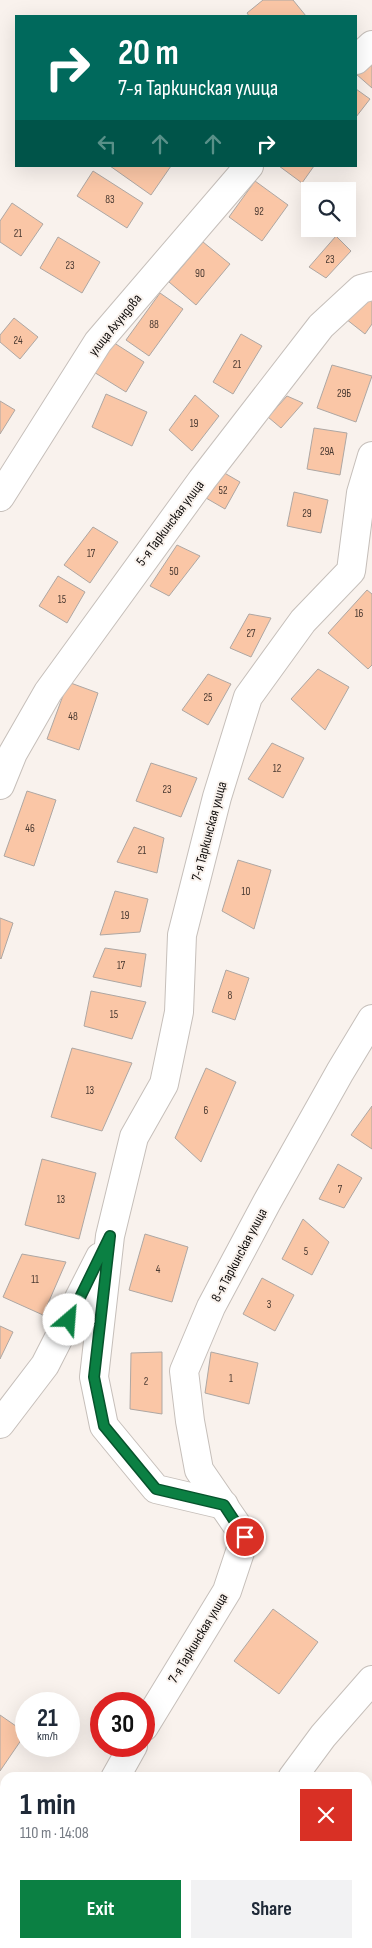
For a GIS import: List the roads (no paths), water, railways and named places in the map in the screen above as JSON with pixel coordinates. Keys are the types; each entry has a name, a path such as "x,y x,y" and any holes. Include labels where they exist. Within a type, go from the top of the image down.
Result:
{"street":[{"path":"357,59 372,45"},
{"name":"улица Ахундова","path":"0,498 98,342 248,167"},
{"name":"5-я Таркинская улица","path":"0,785 6,757 59,677 263,399 321,326 361,290 372,286"},
{"name":"7-я Таркинская улица","path":"155,1709 226,1591 245,1537 224,1505 156,1489 104,1426 94,1377 110,1236 134,1137 164,1084 179,1012 182,935 217,797 248,697 303,621 351,571 362,554 361,493 372,456"},
{"name":"8-я Таркинская улица","path":"224,1505 199,1470 190,1421 184,1371 211,1307 267,1202 372,1019"},
{"name":"7-я Таркинская улица","path":"0,1424 45,1365 110,1236"},
{"path":"296,1772 323,1736 372,1680"},
{"path":"118,1772 126,1757"}]}
